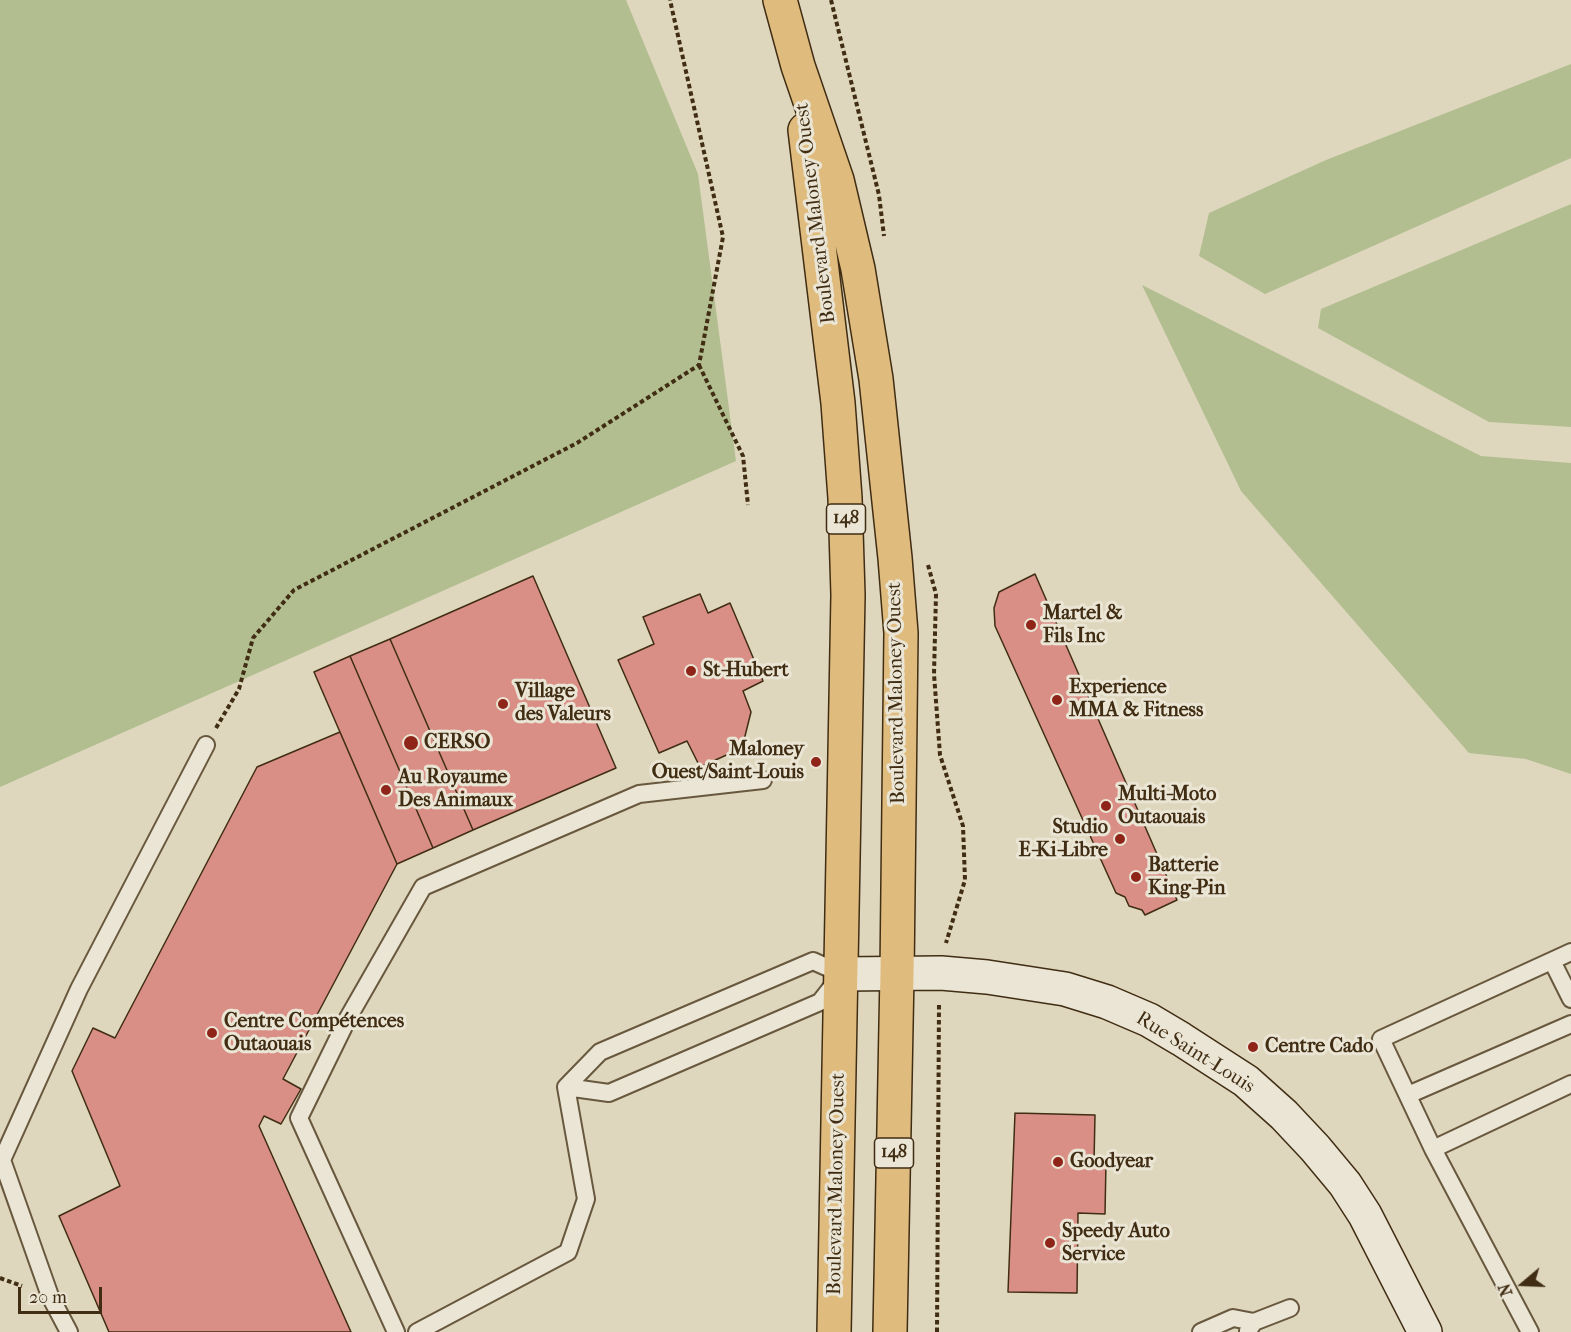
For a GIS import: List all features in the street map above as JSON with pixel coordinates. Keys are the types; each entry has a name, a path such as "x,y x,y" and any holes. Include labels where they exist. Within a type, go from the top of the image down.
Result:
{"main road":[{"name":"Boulevard Maloney Ouest","path":"780,0 798,66 837,180 858,269 876,379 901,633 890,1332"},
{"name":"Boulevard Maloney Ouest","path":"798,66 838,403 845,498 848,596 834,1332"}],"street":[{"name":"Rue Saint-Louis","path":"842,974 941,973 1065,989 1107,1002 1149,1020 1246,1081 1284,1114 1345,1184 1365,1215 1425,1332"}],"lane":[{"path":"69,1332 50,1296 2,1160 79,989 206,745"},
{"path":"396,1332 298,1118 348,1018 423,887 639,794 764,780"},
{"path":"1530,1332 1433,1149 1381,1039 1571,952"},
{"path":"813,961 842,974 820,1002 609,1093 566,1088 600,1052 813,961"},
{"path":"1552,961 1571,999"},
{"path":"1408,1095 1571,1024"},
{"path":"1433,1149 1571,1084"},
{"path":"417,1332 568,1252 586,1199 566,1088"},
{"path":"1201,1332 1233,1318 1251,1327 1290,1308"}],"path":[{"path":"670,0 723,237 699,365 743,456 748,505"},
{"path":"206,745 239,689 253,638 294,590 577,443 699,365"},
{"path":"938,1023 938,1332"}],"green space":[{"path":"0,0 626,0 698,174 736,461 0,787"},
{"path":"1571,64 1571,158 1265,294 1199,256 1209,213 1326,160"},
{"path":"1571,204 1571,427 1489,422 1318,328 1321,309"},
{"path":"1142,285 1481,456 1571,463 1571,774 1526,759 1469,753 1241,491"}],"building":[{"path":"1035,574 1177,900 1145,915 1142,910 1129,906 1125,897 1116,893 995,626 994,608 999,592"},
{"name":"Village des Valeurs","path":"533,576 616,768 473,830 390,639"},
{"name":"St-Hubert","path":"700,594 708,613 730,603 763,681 743,691 751,712 742,748 700,767 687,741 659,753 618,660 654,644 643,617"},
{"name":"CERSO","path":"390,639 473,830 433,848 350,656"},
{"name":"Au Royaume Des Animaux","path":"350,656 433,848 397,864 314,672"},
{"name":"Centre Compétences Outaouais","path":"340,732 397,864 283,1079 301,1089 281,1124 264,1116 259,1126 351,1332 109,1332 59,1216 120,1186 72,1071 93,1028 115,1038 257,767"},
{"path":"1015,1113 1095,1115 1094,1162 1106,1162 1105,1214 1078,1213 1077,1293 1008,1292"}],"place":[{"name":"Martel & Fils Inc","path":"1031,625"},
{"name":"St-Hubert","path":"691,671"},
{"name":"Experience MMA & Fitness","path":"1057,700"},
{"name":"Village des Valeurs","path":"503,704"},
{"name":"CERSO","path":"411,743"},
{"name":"Maloney Ouest/Saint-Louis","path":"816,762"},
{"name":"Au Royaume Des Animaux","path":"386,790"},
{"name":"Multi-Moto Outaouais","path":"1106,806"},
{"name":"Studio E-Ki-Libre","path":"1120,839"},
{"name":"Batterie King-Pin","path":"1136,877"},
{"name":"Centre Compétences Outaouais","path":"212,1033"},
{"name":"Centre Cado","path":"1253,1047"},
{"name":"Goodyear","path":"1058,1162"},
{"name":"Speedy Auto Service","path":"1050,1243"}]}
